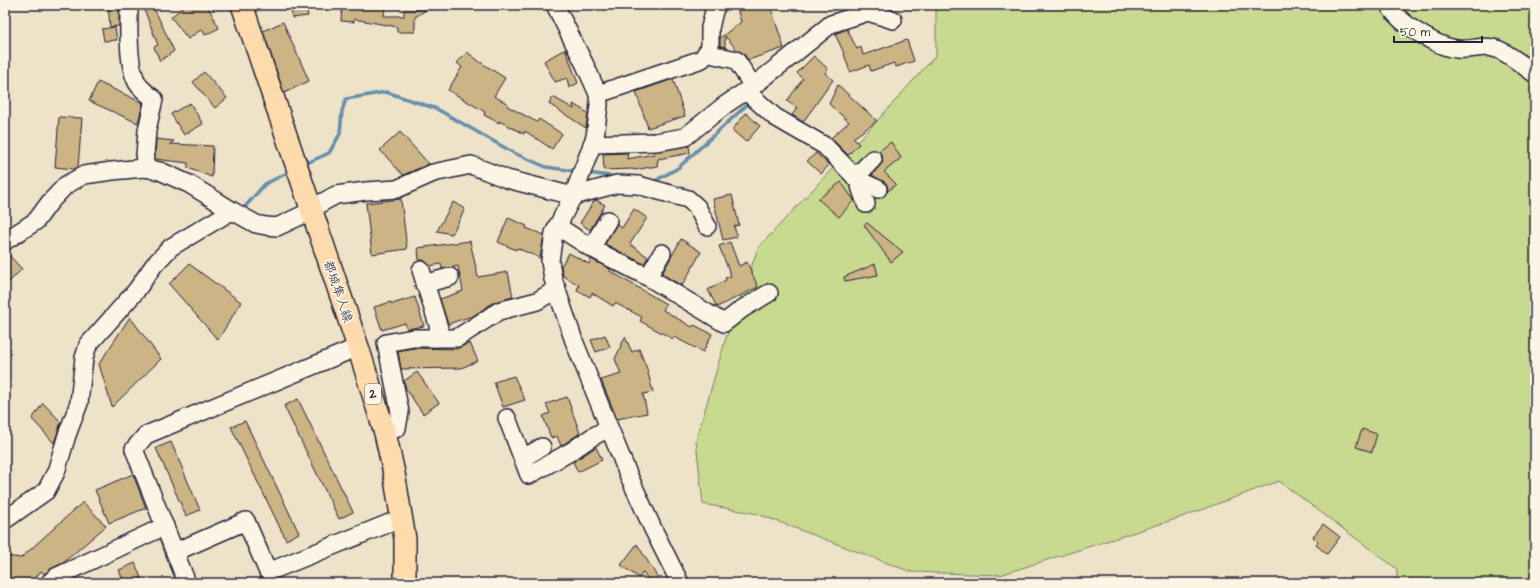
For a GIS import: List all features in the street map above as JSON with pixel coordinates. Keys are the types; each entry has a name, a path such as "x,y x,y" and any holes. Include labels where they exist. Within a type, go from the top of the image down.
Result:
{"main road":[{"name":"都城隼人線","path":"242,5 358,348 385,433 394,473 405,539 404,583"}],"street":[{"path":"131,5 128,6 129,46 134,75 138,85 154,99 147,130 144,168"},
{"path":"555,5 598,94 597,123 592,144 574,196 554,233 550,261 557,289 574,342 609,428 653,529 680,583"},
{"path":"598,94 702,59 710,48 710,28 717,5"},
{"path":"1389,5 1398,17 1430,40 1457,49 1480,47 1496,49 1535,74"},
{"path":"592,144 656,142 685,137 725,105 752,93 831,24 868,12 893,20"},
{"path":"706,53 736,60 752,93 775,117 825,146 856,179 878,190"},
{"path":"856,179 873,159"},
{"path":"5,241 36,221 50,202 66,185 84,175 144,168 160,171 189,184 256,224 276,227 311,211 323,202 336,196 366,191 397,189 433,173 471,165 507,178 574,196 617,184 638,185 688,199 697,207 707,226"},
{"path":"856,179 866,204"},
{"path":"5,520 46,491 56,472 67,435 79,403 84,358 88,345 136,291 154,265 171,247 230,212 236,213"},
{"path":"591,248 608,220"},
{"path":"557,226 591,248 648,276 724,323 742,309 769,293"},
{"path":"648,276 662,253"},
{"path":"436,338 439,328 422,277 450,277"},
{"path":"385,433 397,428 400,412 386,343 413,338 457,338 499,311 537,301 557,289"},
{"path":"187,583 134,449 146,435 358,348"},
{"path":"507,418 529,474 570,452 592,437 609,428"},
{"path":"523,458 542,448"},
{"path":"175,552 246,521 268,572 402,518"},
{"path":"50,583 56,577 165,526"}],"green space":[{"path":"936,5 1535,5 1535,583 1397,583 1397,569 1279,481 1179,518 1000,575 911,572 758,514 703,504 696,441 725,341 758,248 877,121 936,55"}],"building":[{"path":"108,5 119,5 119,26 110,27"},
{"path":"186,5 207,5 219,28 205,35 202,29 188,39 171,17"},
{"path":"291,5 306,5 308,16 292,18"},
{"path":"342,5 368,7 369,5 385,5 384,16 404,16 404,10 426,10 415,17 415,32 397,32 397,27 354,19 354,22 341,21"},
{"path":"736,5 770,5 784,48 748,60 744,54 737,50 725,36 725,47 720,46 720,38 741,22"},
{"path":"153,6 174,51 160,61 154,47 158,45 144,9"},
{"path":"283,22 309,81 284,93 263,31"},
{"path":"115,27 117,40 104,41 102,29"},
{"path":"847,29 857,49 861,47 863,55 907,40 914,61 896,67 894,63 871,71 869,65 850,72 835,34"},
{"path":"565,49 578,83 569,88 567,78 555,82 544,61"},
{"path":"467,52 505,78 494,96 508,104 507,106 537,122 539,119 562,134 552,149 525,131 524,134 484,115 485,112 448,90 462,67 457,63"},
{"path":"814,56 828,69 825,73 833,80 803,122 792,115 797,108 787,101 803,79 797,73"},
{"path":"204,72 227,98 215,108 193,82"},
{"path":"673,79 685,116 648,128 636,92"},
{"path":"98,82 143,103 138,123 89,101"},
{"path":"838,85 877,121 853,138 859,144 848,155 831,138 849,122 829,104"},
{"path":"553,97 574,109 573,104 588,113 586,128 549,104"},
{"path":"190,103 203,124 184,135 171,114"},
{"path":"746,113 760,126 746,142 732,130"},
{"path":"59,117 82,118 78,167 74,169 55,167"},
{"path":"400,132 429,164 403,175 380,150"},
{"path":"156,139 174,141 170,144 213,146 212,177 188,168 188,163 155,159"},
{"path":"891,142 901,158 884,172 896,184 887,192 888,188 886,183 872,175 883,162 879,151"},
{"path":"689,146 690,153 658,159 657,166 634,170 604,170 603,154 628,153 627,159 654,154 654,152"},
{"path":"816,153 829,165 821,174 807,161"},
{"path":"841,182 854,200 839,217 818,199"},
{"path":"732,195 739,225 734,226 737,237 723,240 713,199"},
{"path":"401,199 407,249 372,254 366,203"},
{"path":"596,200 605,205 590,230 580,223"},
{"path":"453,202 465,209 452,234 437,231"},
{"path":"634,209 647,218 630,244 648,257 644,264 605,244 617,224 622,228"},
{"path":"508,218 527,226 526,228 544,235 540,258 498,242"},
{"path":"867,223 903,252 891,262 864,225"},
{"path":"681,239 701,252 682,286 662,274"},
{"path":"470,241 478,277 508,272 513,297 494,302 470,318 469,317 448,324 440,299 463,291 458,266 442,269 441,264 430,266 424,260 419,260 418,248"},
{"path":"730,242 739,266 747,262 758,287 717,307 708,290 726,280 725,278 731,276 719,246"},
{"path":"5,251 22,269 5,286"},
{"path":"569,253 589,264 591,259 610,269 610,271 666,304 663,310 692,327 694,325 712,334 703,352 674,337 673,339 640,321 642,317 615,303 613,306 592,293 590,297 577,290 579,285 563,276 561,266"},
{"path":"189,264 241,302 218,340 169,284"},
{"path":"875,264 878,275 845,281 844,277"},
{"path":"415,297 424,326 407,329 405,323 382,330 374,307 391,302 392,304"},
{"path":"130,317 161,359 112,407 99,364"},
{"path":"605,335 610,347 596,352 591,340"},
{"path":"625,337 632,352 639,349 647,369 653,392 643,394 647,413 617,419 601,380 621,374 615,359"},
{"path":"470,343 478,361 461,368 401,369 398,351 414,348 456,349"},
{"path":"417,372 439,403 423,414 406,389 404,381"},
{"path":"514,376 525,400 503,407 494,382"},
{"path":"567,397 580,433 561,446 557,436 551,438 543,416 550,413 546,404"},
{"path":"298,399 353,512 339,519 284,406"},
{"path":"43,403 61,422 54,443 32,419"},
{"path":"245,421 299,533 286,540 231,427"},
{"path":"1362,429 1377,434 1372,452 1356,447"},
{"path":"171,442 200,510 186,516 156,448"},
{"path":"596,447 602,460 578,472 573,462"},
{"path":"133,474 146,508 109,523 95,490"},
{"path":"83,502 106,526 63,563 44,574 41,571 31,583 5,583 5,556 21,558"},
{"path":"1323,524 1340,537 1327,554 1316,545 1318,542 1313,537"},
{"path":"637,544 661,583 651,583 643,572 639,578 621,565"},
{"path":"135,563 143,583 124,583 119,570"}],"waterway":[{"path":"757,95 771,83"},
{"path":"305,164 329,153 340,134 342,111 346,99 386,92 437,109 514,153 546,167 574,171"},
{"path":"651,181 655,181 678,168 750,102"},
{"path":"240,207 244,208 265,184 287,173"},
{"path":"588,173 617,177"}]}
